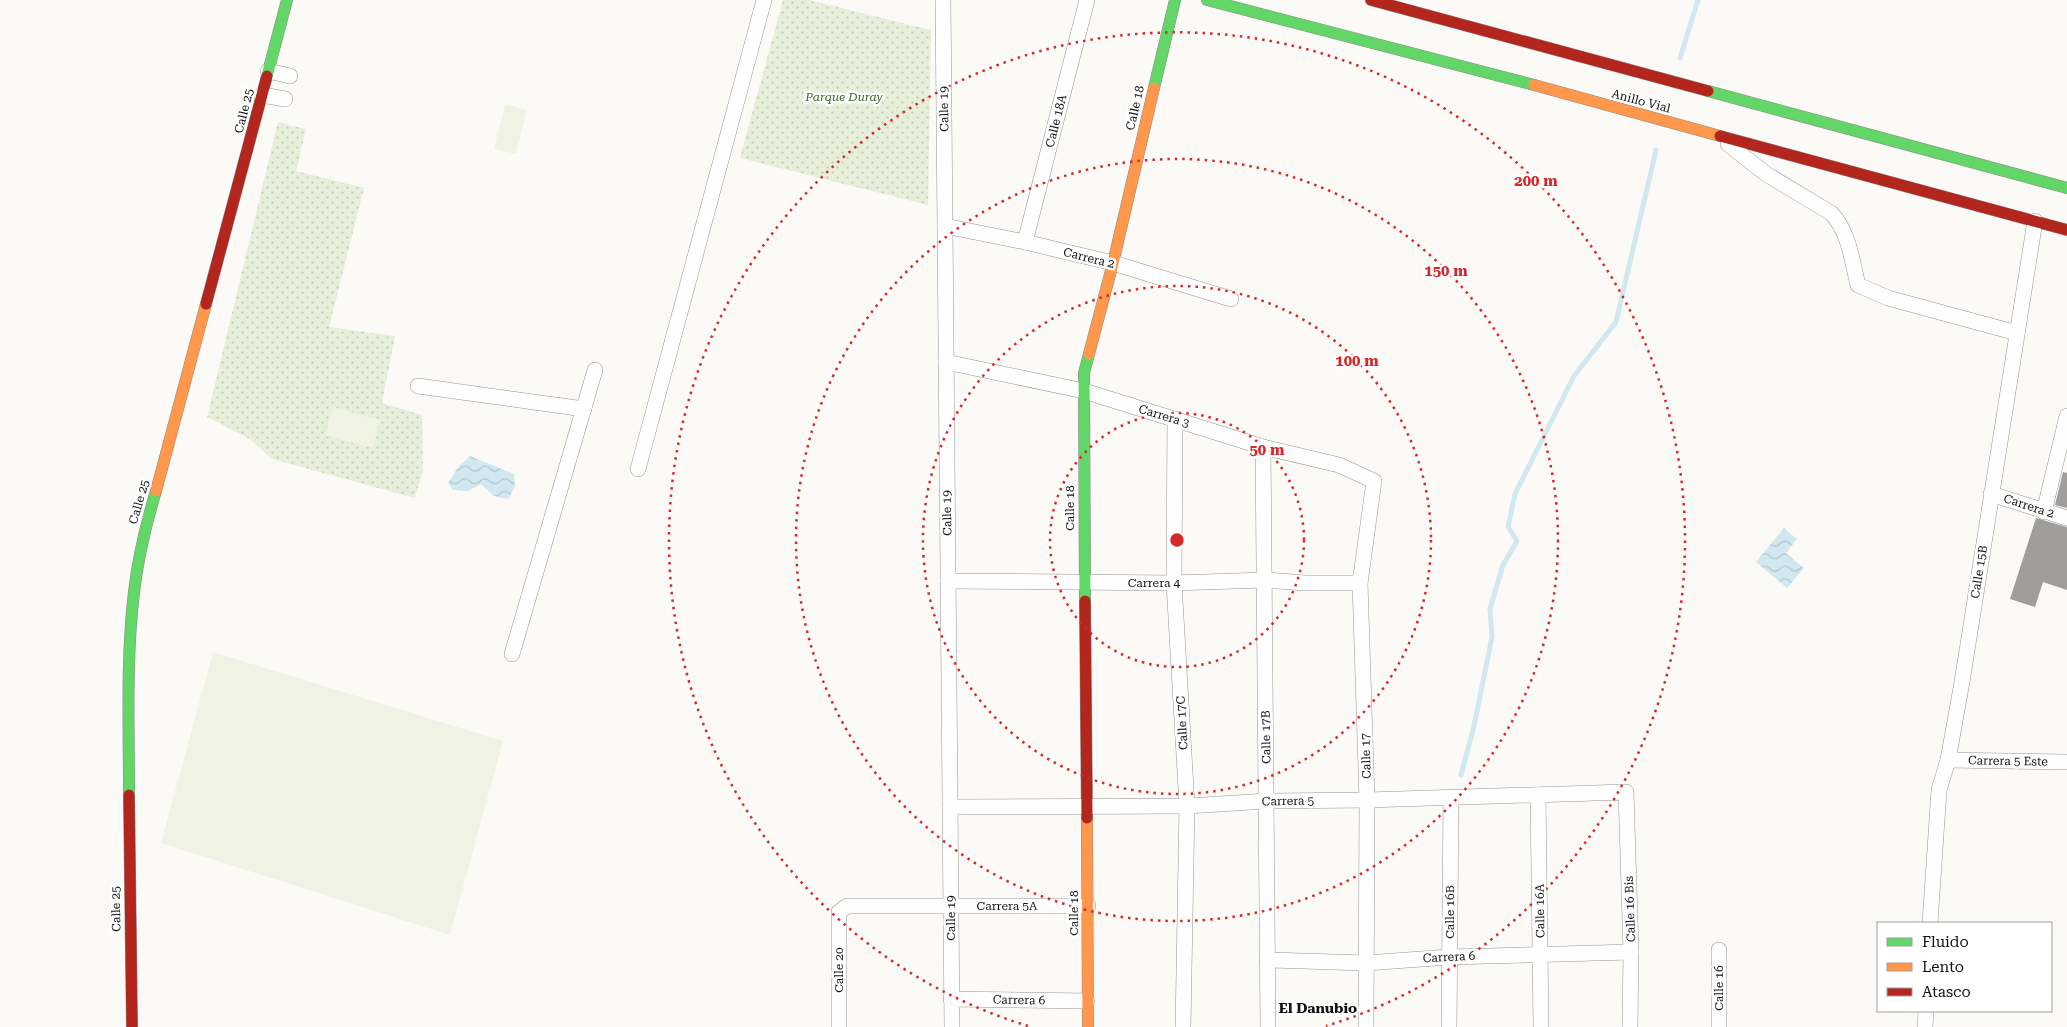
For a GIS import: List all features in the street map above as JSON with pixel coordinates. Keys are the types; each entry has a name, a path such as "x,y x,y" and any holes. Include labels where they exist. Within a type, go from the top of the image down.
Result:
{"main road":[{"name":"Calle 25","path":"132,1027 128,682 134,592 146,525 174,431 287,0"},
{"name":"Calle 18","path":"1088,1027 1084,373 1113,263 1175,0"},
{"name":"Anillo Vial","path":"1207,0 1436,59 2067,230"},
{"path":"1371,0 1395,3 2067,188"}],"street":[{"path":"638,469 764,0"},
{"name":"Calle 19","path":"943,0 952,1027"},
{"name":"Calle 18A","path":"1025,242 1087,0"},
{"path":"268,71 290,76"},
{"path":"262,95 285,99"},
{"path":"1719,136 1766,174 1831,213 1839,221 1845,233 1858,285 1888,298 2017,333"},
{"name":"Calle 15B","path":"1930,922 1939,790 1948,760 2035,221"},
{"name":"Carrera 2","path":"945,226 1025,242 1113,263 1231,298"},
{"name":"Carrera 3","path":"946,362 1084,391 1263,447 1339,465 1371,478 1375,486"},
{"path":"512,654 595,370"},
{"path":"418,386 584,409"},
{"path":"2044,512 2067,416"},
{"name":"Calle 17C","path":"1175,419 1174,583 1187,806 1183,1027"},
{"name":"Calle 17B","path":"1263,447 1268,1027"},
{"name":"Calle 17","path":"1366,1027 1368,800 1360,583 1375,486"},
{"name":"Carrera 2","path":"1991,494 2067,518"},
{"name":"Carrera 4","path":"948,581 1174,583 1265,580 1305,583 1360,583"},
{"name":"Carrera 5 Este","path":"1948,760 2067,762"},
{"name":"Carrera 5","path":"950,807 1187,806 1267,801 1451,798 1626,792"},
{"name":"Calle 16 Bis","path":"1626,792 1631,952 1630,1027"},
{"name":"Calle 16A","path":"1538,795 1541,1027"},
{"name":"Calle 16B","path":"1449,1027 1451,798"},
{"name":"Carrera 5A","path":"838,912 847,906 1088,906"},
{"name":"Calle 20","path":"838,912 839,1027"},
{"name":"Calle 16","path":"1719,950 1719,1027"},
{"name":"Carrera 6","path":"1267,960 1366,962 1449,957 1631,952"},
{"name":"Carrera 6","path":"952,999 1087,1001"},
{"path":"1926,1012 1926,1027"}],"green space":[{"name":"Parque Duray","path":"783,0 809,0 931,30 928,205 740,158"},
{"path":"505,104 527,110 516,154 494,149"},
{"path":"278,122 306,129 296,171 364,188 329,327 395,336 382,403 422,415 423,470 415,498 272,459 250,439 207,417"},
{"path":"333,407 380,420 373,448 325,435"},
{"path":"213,652 503,741 450,935 161,843"}],"water":[{"path":"470,456 514,474 515,487 508,499 494,496 481,484 468,491 453,490 448,483 459,466"},
{"path":"1784,528 1797,539 1786,553 1804,568 1787,588 1756,562"}],"building":[{"path":"2063,472 2067,473 2067,508 2055,505"},
{"path":"2036,518 2067,527 2067,590 2043,582 2035,607 2010,599"}],"waterway":[{"path":"1680,58 1698,0"},
{"path":"1461,775 1474,726 1492,637 1490,609 1503,565 1517,541 1508,527 1515,494 1574,376 1616,322 1656,150"}],"traffic: fast":[{"path":"267,76 287,0"},
{"path":"1154,88 1175,0"},
{"path":"1207,0 1534,85"},
{"path":"1708,91 2067,188"},
{"path":"1085,601 1084,373 1089,354"},
{"path":"129,795 128,693 131,617 140,554 156,491"}],"traffic: slow":[{"path":"1534,85 1720,136"},
{"path":"1089,354 1113,263 1154,88"},
{"path":"156,491 206,304"},
{"path":"1087,818 1088,1027"}],"traffic: jam":[{"path":"1371,0 1708,91"},
{"path":"206,304 267,76"},
{"path":"1720,136 2067,230"},
{"path":"1085,601 1087,818"},
{"path":"129,795 132,1027"}],"district":[{"name":"El Danubio","path":"1318,1008"}]}
